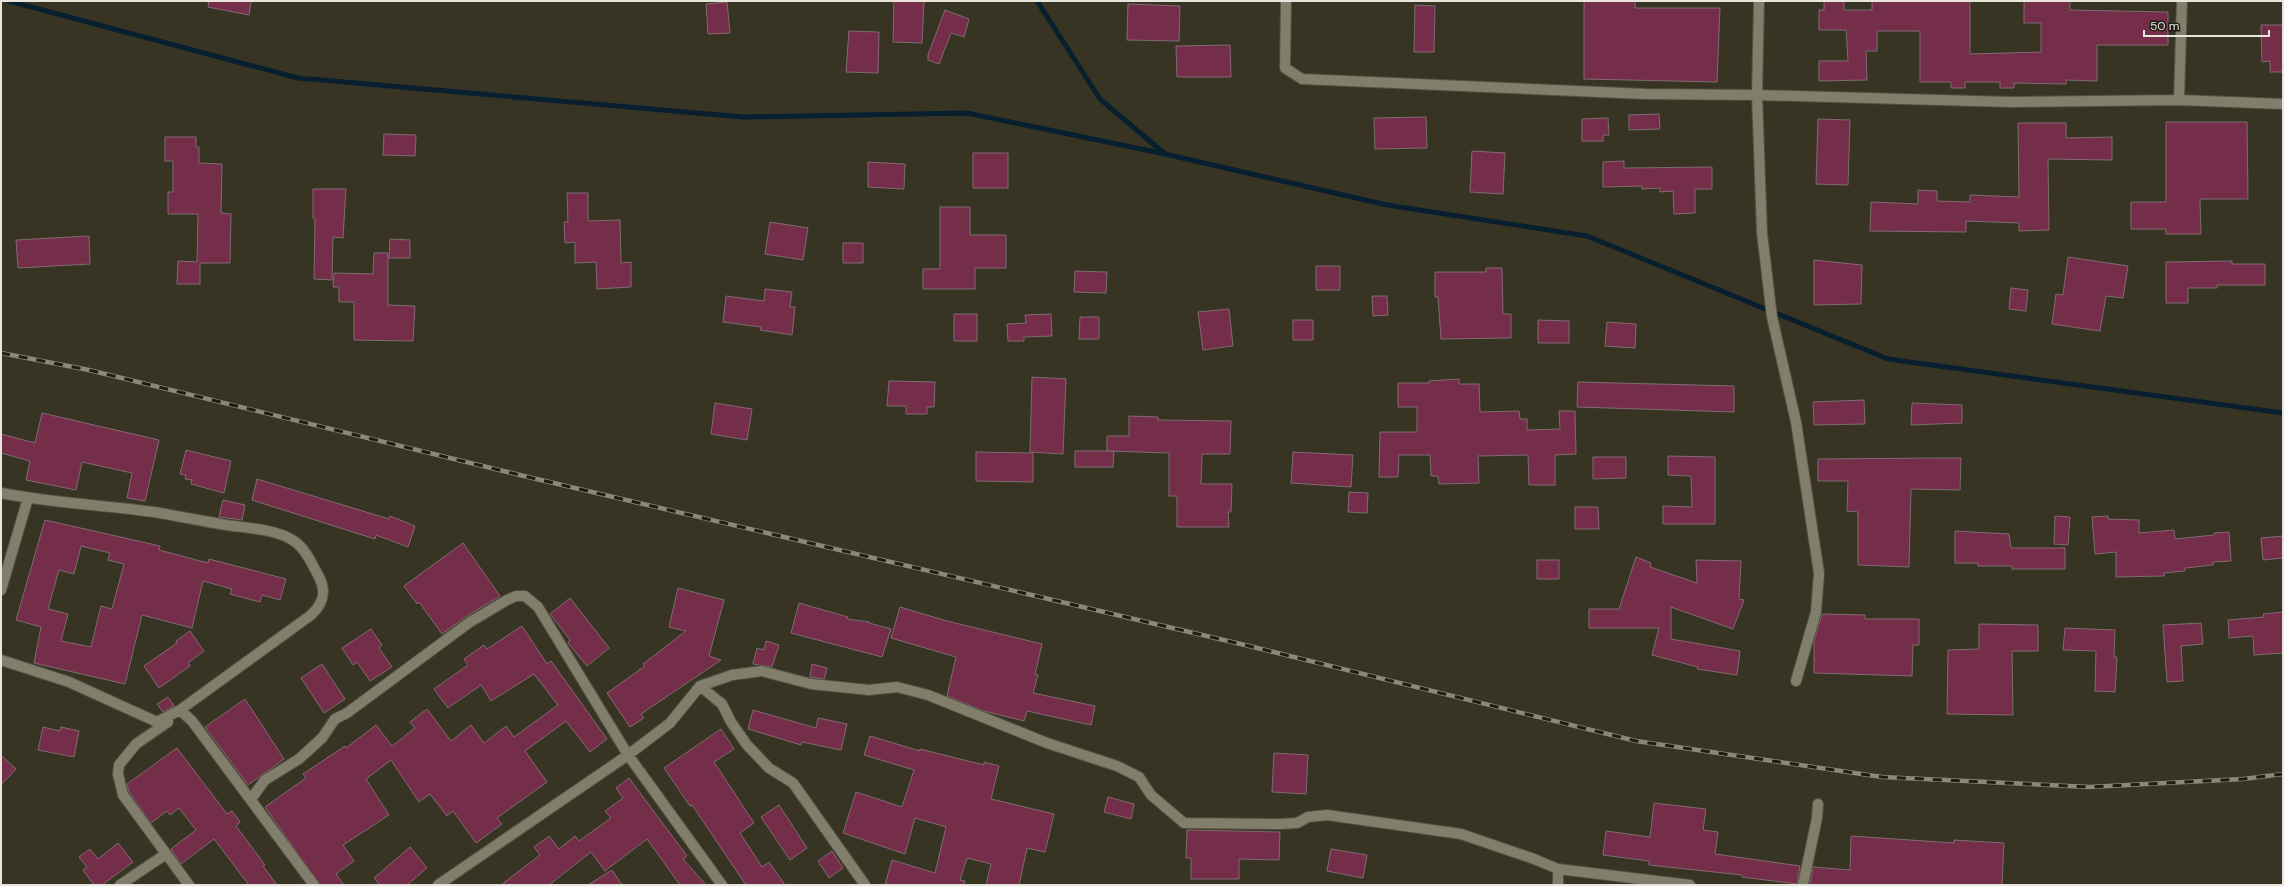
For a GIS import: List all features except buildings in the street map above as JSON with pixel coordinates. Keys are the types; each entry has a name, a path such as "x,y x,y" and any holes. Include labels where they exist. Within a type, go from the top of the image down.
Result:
{"street":[{"path":"1286,1 1285,68 1302,79 1646,94 1757,95 2011,102 2179,100 2283,104"},
{"path":"1759,1 1757,95 1762,233 1771,309 1796,422 1819,573 1816,612 1796,681"},
{"path":"2179,100 2182,1"},
{"path":"1,493 28,498 154,512 281,535 294,541 302,549 323,583 324,592 320,606 311,615 183,712 136,744 119,765 118,774 123,795 189,885"},
{"path":"1,590 28,498"},
{"path":"251,799 265,780 300,759 322,738 335,719 347,713 470,622 516,596 525,596 538,607 628,755 722,885"},
{"path":"1,660 69,682 157,722 183,712"},
{"path":"438,885 628,755 670,723 700,686 732,675 762,671 811,684 869,690 897,687 928,695 1047,743 1117,766 1139,777 1151,795 1184,823 1281,824 1297,823 1308,817 1327,815 1460,834 1534,859 1558,870 1690,885"},
{"path":"700,686 722,704 731,722 752,751 769,768 794,783 865,885"},
{"path":"183,712 251,799 314,885"},
{"path":"1803,885 1817,818 1818,804"},
{"path":"120,885 166,854"},
{"path":"1558,870 1558,885"}],"waterway":[{"path":"9,1 298,78 743,117 967,113 1165,154 1387,205 1587,236 1888,359 2283,413"},
{"path":"1037,1 1100,99 1165,154"}],"railway":[{"path":"1,353 89,370 528,477 1245,645 1636,741 1882,777 2089,787 2243,779 2283,774"}]}
